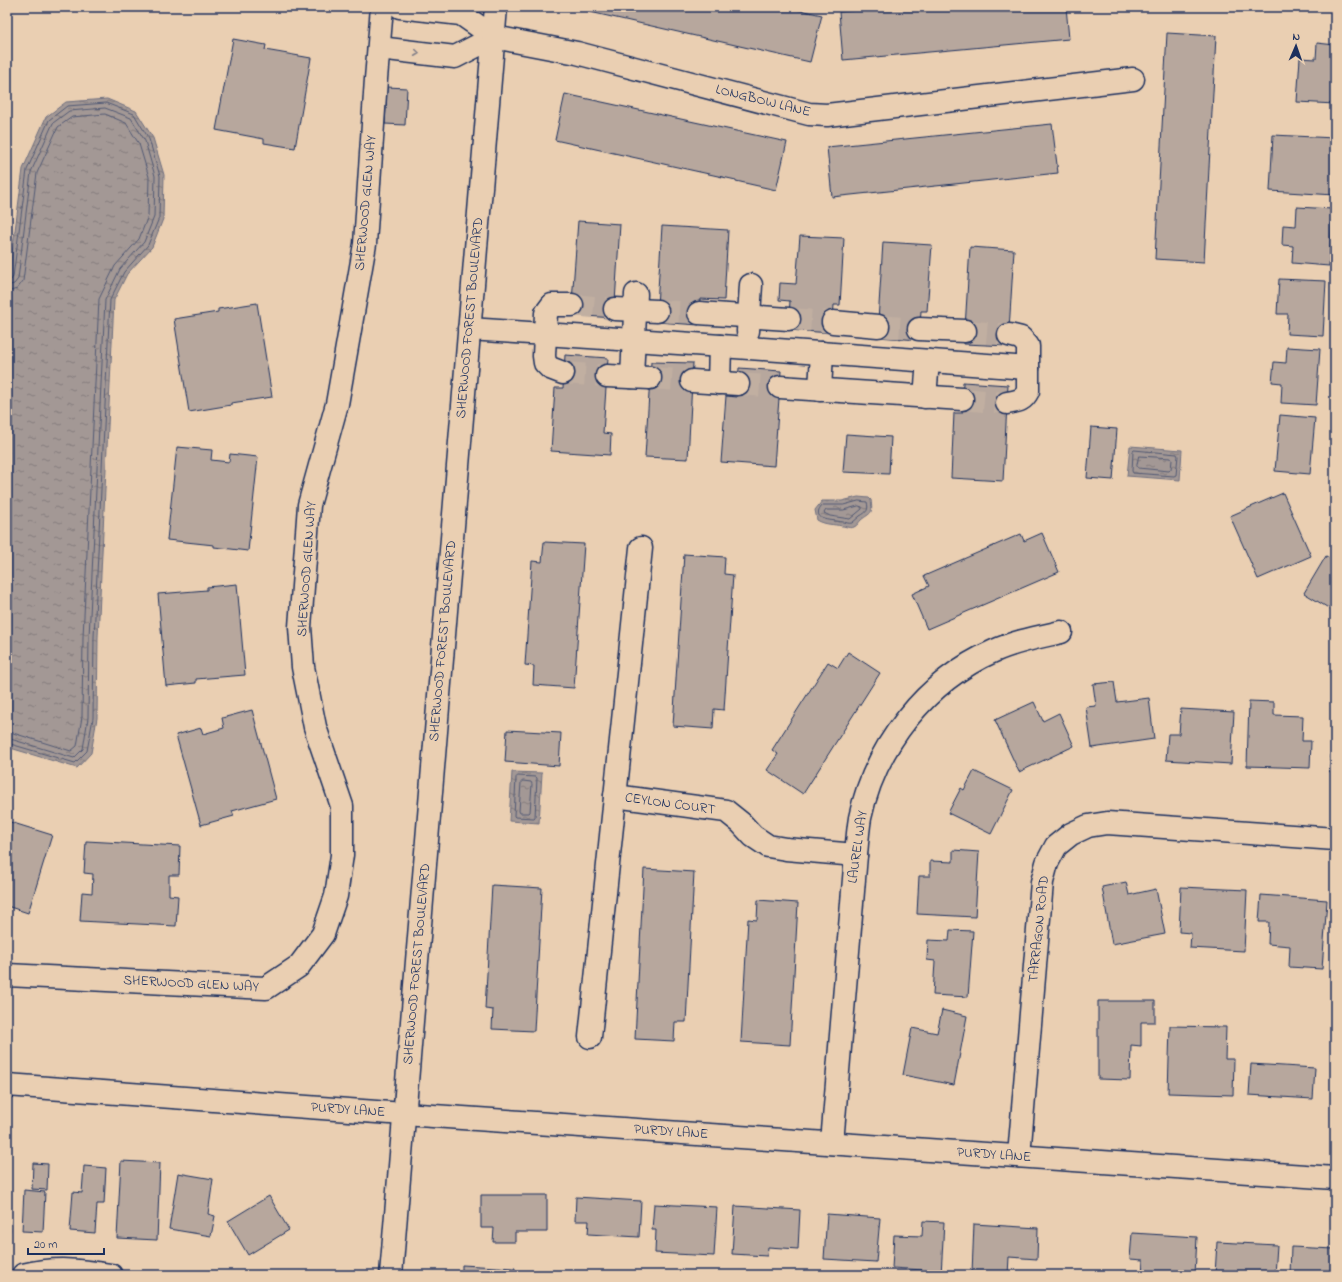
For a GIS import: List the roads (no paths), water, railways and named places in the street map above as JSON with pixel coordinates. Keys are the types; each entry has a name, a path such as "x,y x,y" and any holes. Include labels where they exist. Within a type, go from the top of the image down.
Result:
{"street":[{"name":"SHERWOOD GLEN WAY","path":"7,975 266,988 299,966 323,934 336,896 342,855 342,806 315,727 303,667 300,627 309,505 337,404 364,244 382,7"},
{"path":"378,48 455,57 494,37 461,14 400,7"},
{"name":"SHERWOOD FOREST BOULEVARD","path":"391,1275 496,7"},
{"name":"LONGBOW LANE","path":"494,37 577,53 809,114 827,114 1132,79"},
{"path":"747,348 751,285"},
{"path":"607,376 641,378 629,304 657,311"},
{"path":"563,373 550,368 545,363 546,313 552,305 572,306"},
{"path":"699,313 789,319"},
{"path":"833,322 854,318 878,326"},
{"path":"853,355 854,318"},
{"path":"919,328 941,325 965,331"},
{"path":"925,397 941,325"},
{"path":"470,329 1028,368"},
{"path":"1007,403 1025,397 1028,391 1028,346 1021,338 1009,335"},
{"path":"692,381 728,383 720,346"},
{"path":"820,390 822,353"},
{"path":"780,387 962,399"},
{"name":"CEYLON COURT","path":"590,1037 641,548"},
{"name":"LAUREL WAY","path":"832,1144 856,855 860,819 870,783 886,749 896,733 919,704 947,679 978,659 994,651 1030,638 1062,632"},
{"name":"CEYLON COURT","path":"615,796 726,811 741,823 753,836 768,846 856,855"},
{"name":"TARRAGON ROAD","path":"1019,1156 1042,882 1047,863 1056,846 1071,834 1088,826 1107,824 1335,839"},
{"name":"PURDY LANE","path":"7,1085 832,1144 1335,1178"},
{"path":"23,1275 40,1271 78,1270 110,1275"}],"water":[{"path":"107,99 136,111 153,138 164,175 163,219 152,247 127,274 114,300 98,637 97,718 91,753 77,768 7,747 7,292 23,169 46,117 66,102"},
{"path":"1130,446 1182,450 1180,480 1127,476"},
{"path":"858,497 869,498 871,500 872,508 869,514 852,528 823,523 817,520 815,510 822,501 842,501"},
{"path":"512,772 542,773 539,823 509,821"}],"tunnel":[{"path":"572,305 615,309"},
{"path":"657,311 699,313"},
{"path":"789,319 833,322"},
{"path":"878,326 919,329"},
{"path":"965,331 1009,335"},
{"path":"563,373 607,376"},
{"path":"650,378 692,381"},
{"path":"738,384 780,387"},
{"path":"962,399 1007,403"}]}
